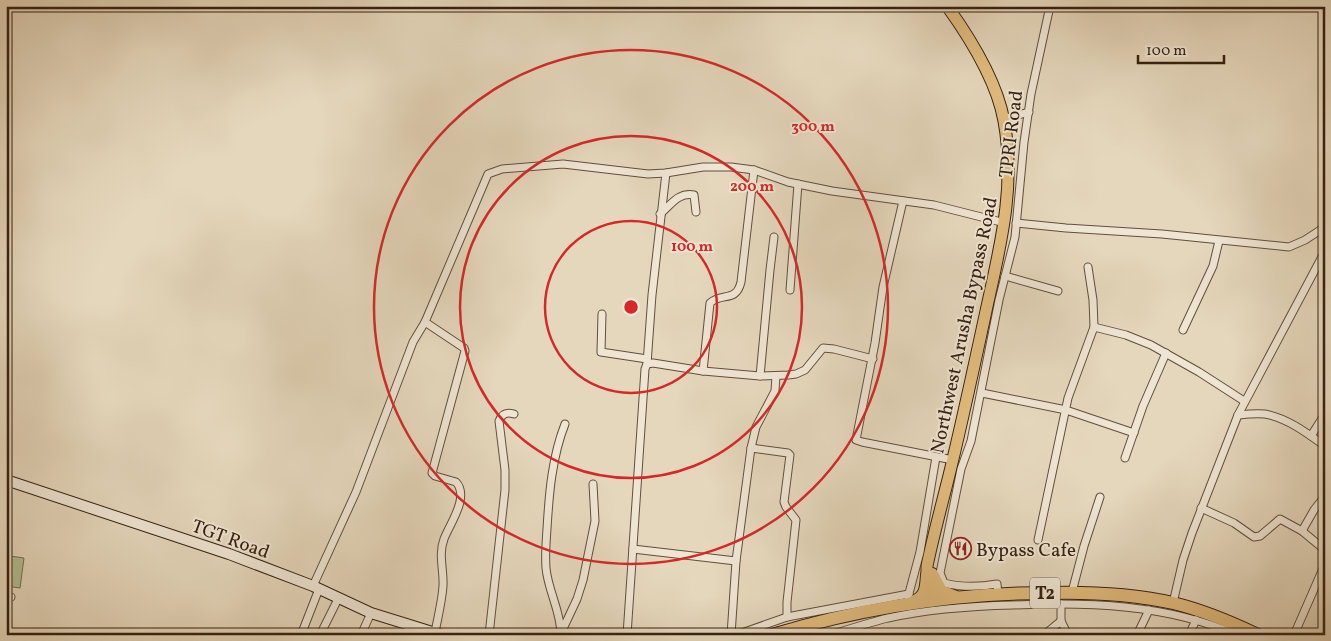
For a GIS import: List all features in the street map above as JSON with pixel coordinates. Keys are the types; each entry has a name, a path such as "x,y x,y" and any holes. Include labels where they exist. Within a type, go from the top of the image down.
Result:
{"highway":[{"path":"908,601 917,601 924,594 929,575"},
{"path":"929,575 941,591 959,597"},
{"name":"T2","path":"772,635 800,630 826,619 908,601 1072,592 1104,593 1174,603 1235,623 1258,635"}],"main road":[{"name":"Northwest Arusha Bypass Road","path":"935,601 929,575 933,544 1011,223 1009,152 1004,119 997,94 960,25 947,6"}],"street":[{"name":"TPRI Road","path":"998,595 997,584 953,585 944,583 940,573 961,469 971,441 1015,236 1011,223 1028,112 1050,6"},
{"path":"1004,119 1028,112"},
{"path":"301,635 316,588 356,492 413,342 426,322 488,174 502,169 564,164 648,174 666,174 716,166 754,170 798,184 857,195 934,205 1011,223 1289,246 1305,240 1325,226"},
{"path":"704,371 710,303 736,293 741,282 754,170"},
{"path":"627,635 645,369 648,361 652,295 666,174"},
{"path":"790,290 798,184"},
{"path":"660,214 677,198 690,194 694,195 696,212"},
{"path":"903,201 884,287 856,440 953,460"},
{"path":"760,376 774,237"},
{"path":"1183,330 1213,266 1219,240"},
{"path":"1174,603 1183,560 1201,508 1244,401 1325,251"},
{"path":"1038,540 1072,385 1094,327 1093,300 1088,267"},
{"path":"1005,276 1058,291"},
{"path":"602,314 601,352 654,363 704,371 776,376 801,373 823,348 872,359"},
{"path":"426,322 464,348 465,351 432,473 435,476 456,482 460,488 456,514 442,546 443,584 438,633"},
{"path":"1094,327 1139,339 1166,353 1244,401"},
{"path":"1125,458 1166,353"},
{"path":"731,635 736,561 751,448 756,426 775,391 776,376"},
{"path":"982,393 1066,410 1134,433"},
{"path":"489,635 505,490 505,470 499,421 508,412 514,414"},
{"path":"1238,415 1266,414 1293,425 1325,446"},
{"path":"1311,436 1325,414"},
{"path":"561,634 558,610 546,569 546,550 554,460 565,424"},
{"path":"751,448 788,453 790,455 784,502 796,520 787,617"},
{"path":"736,635 787,617 908,601 916,574 936,457"},
{"name":"TGT Road","path":"6,480 229,554 371,612 438,633"},
{"path":"561,634 577,599 583,580 595,522 593,484"},
{"path":"1302,531 1314,510 1325,496"},
{"path":"1072,592 1084,546 1100,498"},
{"path":"1201,508 1234,523 1254,537 1260,536 1278,519 1302,531 1325,550"},
{"path":"633,549 736,561"},
{"path":"1294,635 1325,564"},
{"path":"320,635 338,599"},
{"path":"1061,604 1061,621 1068,635"},
{"path":"830,635 889,618 935,610 1061,604 1124,606 1150,610 1196,620 1237,635"},
{"path":"1137,635 1150,610"},
{"path":"361,635 371,612"},
{"path":"1188,635 1196,620"},
{"path":"1044,635 1061,621"}],"green space":[{"path":"10,556 24,558 20,588 6,586"}],"place":[{"name":"Bypass Cafe","path":"960,549"}]}
